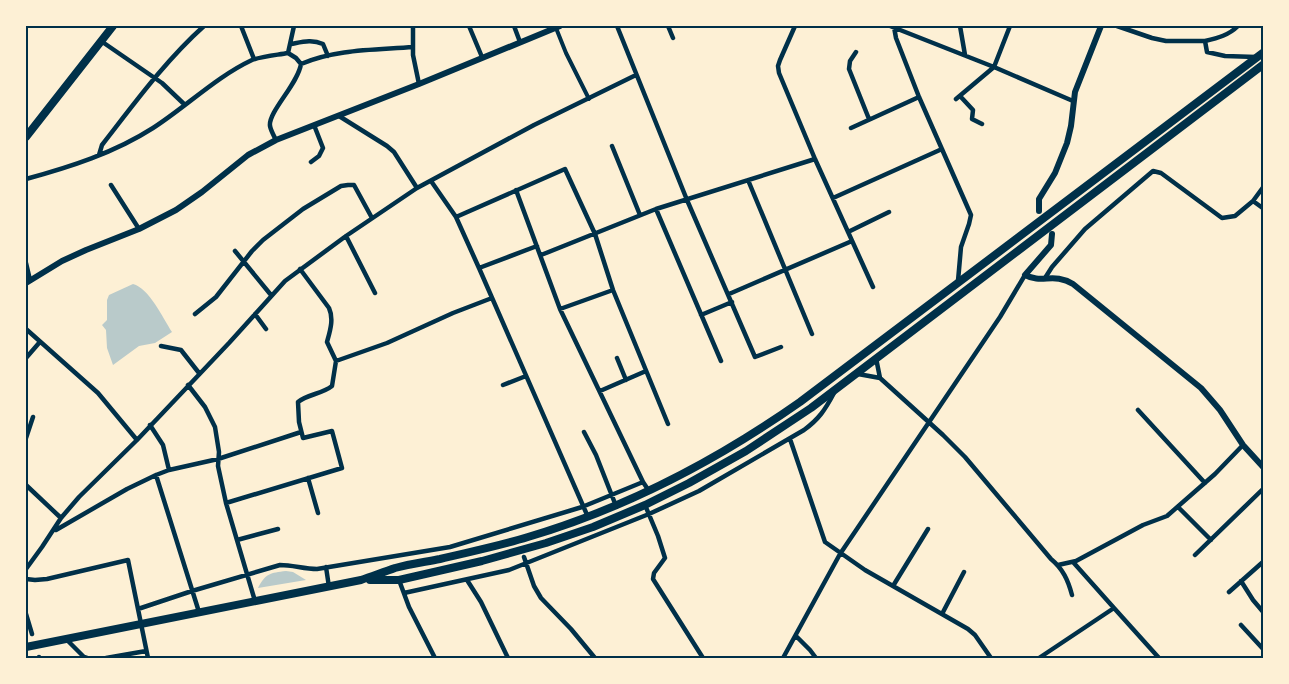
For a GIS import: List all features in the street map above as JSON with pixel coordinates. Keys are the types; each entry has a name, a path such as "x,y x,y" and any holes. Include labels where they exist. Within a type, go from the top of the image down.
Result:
{"highway":[{"path":"26,647 361,580 451,552 517,540 588,517 649,491 704,463 778,418 958,283 1261,62"},
{"path":"361,580 399,580 530,548 593,526 645,504 689,483 746,451 836,389 1261,62"}],"main road":[{"path":"26,137 113,26"}],"street":[{"path":"99,156 102,145 154,78 204,26"},
{"path":"241,26 254,59"},
{"path":"288,53 294,26"},
{"path":"412,26 419,84"},
{"path":"470,26 482,57"},
{"path":"514,26 520,42"},
{"path":"26,263 28,282 62,261 139,229 176,210 248,155 276,140 558,26 566,53 589,99"},
{"path":"616,26 687,200 755,357 781,347"},
{"path":"668,26 674,38"},
{"path":"795,26 778,66 782,80 873,287"},
{"path":"893,26 1073,101"},
{"path":"893,26 919,97 970,215 961,247 958,283"},
{"path":"960,26 965,55"},
{"path":"982,124 972,119 973,110 958,98 994,67 1010,26"},
{"path":"1039,211 1039,199 1055,173 1067,143 1073,101 1101,26"},
{"path":"1117,26 1166,41 1204,41 1220,38 1233,32 1238,26"},
{"path":"291,44 313,40 323,44 328,56"},
{"path":"101,41 162,83 184,104"},
{"path":"1204,41 1207,52 1261,62"},
{"path":"276,140 271,129 271,118 295,82 301,64 328,56 413,47"},
{"path":"856,52 850,61 849,69 869,119"},
{"path":"26,179 68,167 123,146 155,127 184,104 254,59 288,53 301,64"},
{"path":"26,568 79,497 137,440 285,281 417,188 534,125 636,75"},
{"path":"851,128 919,97"},
{"path":"339,116 394,152 417,188"},
{"path":"311,162 319,156 323,148 314,125"},
{"path":"612,146 640,215"},
{"path":"833,198 942,149"},
{"path":"541,255 656,209 815,159"},
{"path":"456,217 565,169 595,234 613,290 668,424"},
{"path":"1045,278 1085,229 1153,171 1161,173 1222,218 1235,216 1253,201 1263,186"},
{"path":"748,180 812,334"},
{"path":"431,181 456,217 588,517"},
{"path":"195,314 216,297 252,251 275,230 303,209 341,186 348,184 354,186 372,218"},
{"path":"111,185 139,229"},
{"path":"516,190 560,309 649,491"},
{"path":"1253,201 1263,209"},
{"path":"656,209 721,361"},
{"path":"848,232 889,212"},
{"path":"783,658 840,554 1000,317 1025,275 1051,245 1052,234"},
{"path":"346,236 375,293"},
{"path":"729,294 852,241"},
{"path":"479,268 537,246"},
{"path":"236,251 271,296"},
{"path":"226,503 342,468 332,431 303,438 301,432 298,402 332,386 336,361 327,342 330,333 329,308 300,269"},
{"path":"1025,275 1034,279 1060,278 1073,284 1200,388 1221,410 1243,445 1263,468"},
{"path":"560,309 613,290"},
{"path":"336,361 387,343 492,298"},
{"path":"701,315 732,302"},
{"path":"255,314 266,329"},
{"path":"26,329 39,343 98,393 137,440"},
{"path":"26,358 39,343"},
{"path":"161,346 181,350 199,373"},
{"path":"617,358 626,380"},
{"path":"876,358 880,378"},
{"path":"600,391 646,371"},
{"path":"855,374 880,378 965,457 1058,565 1068,580 1072,595"},
{"path":"503,385 526,376"},
{"path":"188,385 205,407 215,427 220,475 226,503 255,601"},
{"path":"404,593 500,573 683,499 790,439 816,421 824,412 836,389"},
{"path":"1138,410 1205,483"},
{"path":"26,438 33,417"},
{"path":"150,425 163,445 170,470"},
{"path":"53,531 156,475 218,459 301,432"},
{"path":"584,432 596,455 616,506"},
{"path":"790,439 825,542 840,554 968,629 975,634 991,658"},
{"path":"1058,565 1073,562 1143,525 1159,521 1167,516 1205,483 1243,445"},
{"path":"746,451 752,460"},
{"path":"156,475 199,612"},
{"path":"308,478 318,513"},
{"path":"138,609 280,565 305,569 451,552 582,507 643,482"},
{"path":"26,485 62,518"},
{"path":"1195,555 1263,488"},
{"path":"645,504 665,558 654,573 653,579 703,658"},
{"path":"1178,507 1211,540"},
{"path":"593,526 596,536"},
{"path":"237,540 278,529"},
{"path":"893,586 928,529"},
{"path":"524,557 534,586 541,598 595,658"},
{"path":"26,579 47,579 128,560 148,658"},
{"path":"1229,592 1263,561"},
{"path":"1073,562 1159,658"},
{"path":"326,567 329,587"},
{"path":"942,614 964,572"},
{"path":"399,580 409,607 435,658"},
{"path":"467,580 481,602 508,658"},
{"path":"1241,581 1263,613"},
{"path":"1040,658 1114,608"},
{"path":"26,614 32,634"},
{"path":"1241,625 1263,650"},
{"path":"796,636 816,658"},
{"path":"66,639 87,658"},
{"path":"106,658 146,651"}],"shaded area":[{"path":"133,284 150,297 172,332 155,343 139,346 113,365 107,348 106,330 102,325 107,320 107,300 109,295"},
{"path":"286,571 293,572 306,580 258,588 269,575"}]}
